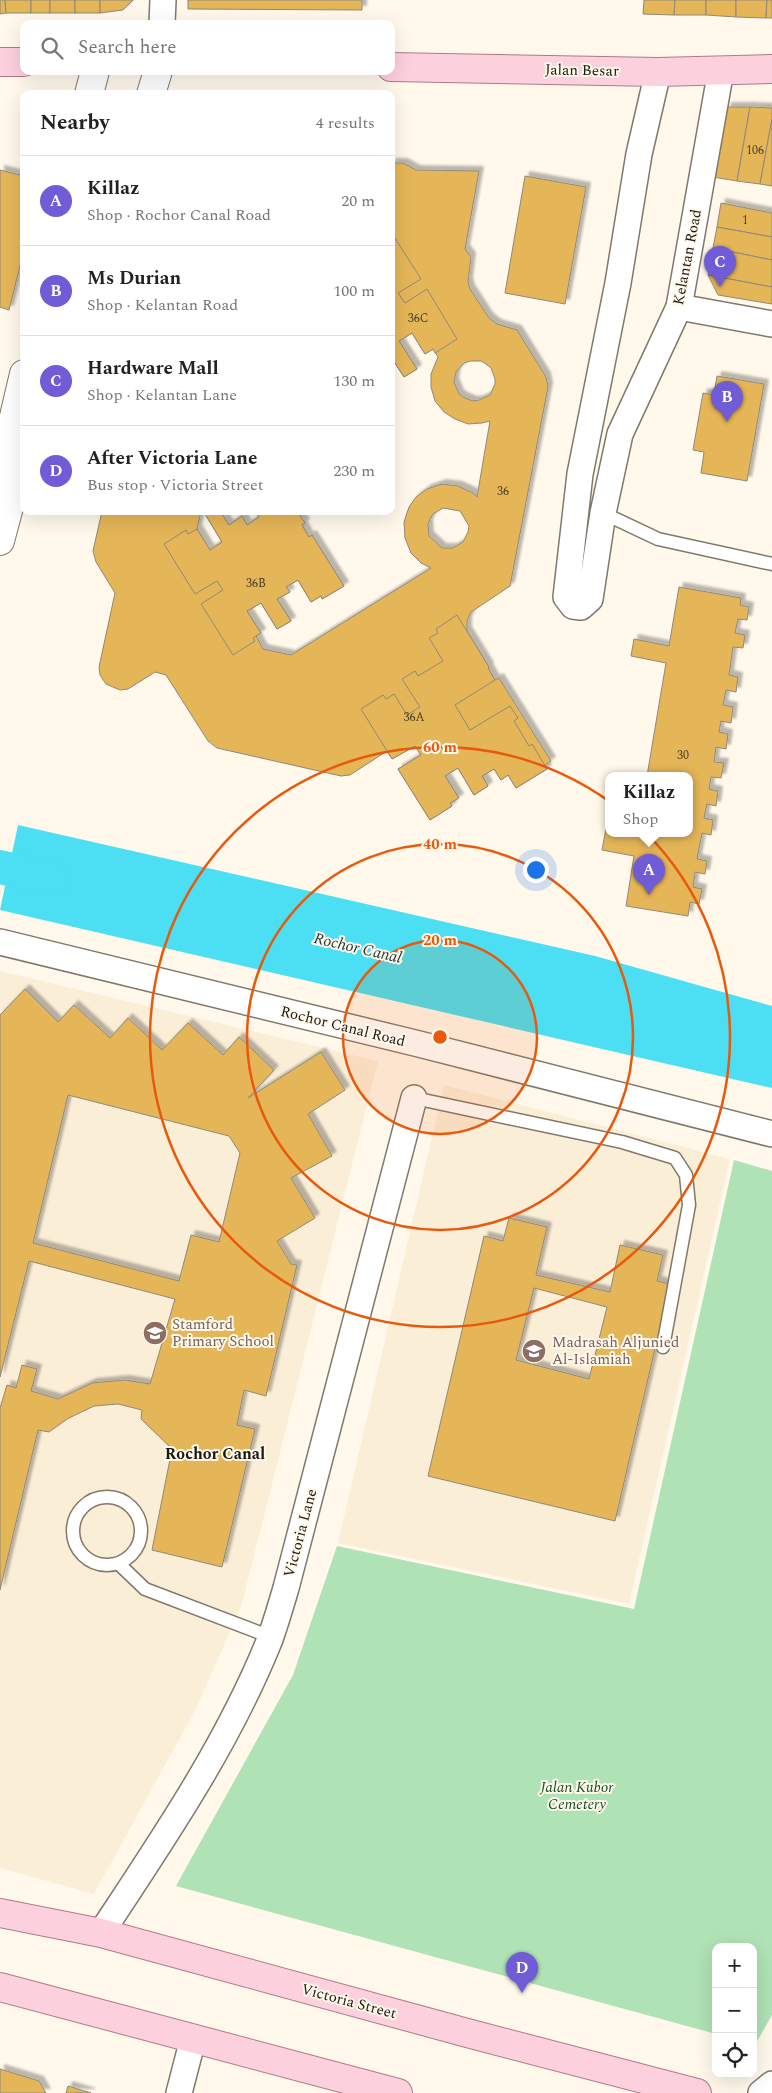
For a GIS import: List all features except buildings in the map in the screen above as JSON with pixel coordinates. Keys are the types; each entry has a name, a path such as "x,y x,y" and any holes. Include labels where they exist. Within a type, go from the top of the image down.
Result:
{"main road":[{"path":"0,62 20,62"},
{"name":"Jalan Besar","path":"395,67 658,72 772,69"},
{"name":"Victoria Street","path":"0,1913 102,1933 461,2032 697,2093"},
{"path":"0,1987 193,2040 398,2093"}],"street":[{"path":"162,20 163,0"},
{"name":"Kelantan Road","path":"658,72 639,154 618,283 580,474 566,597 573,606 581,607 590,599 603,513 620,434 679,307 721,70"},
{"path":"90,90 94,75"},
{"path":"152,90 157,75"},
{"path":"679,307 772,324"},
{"path":"0,541 18,484 16,443 20,408"},
{"path":"590,423 605,414 612,416 620,434"},
{"name":"Rochor Canal Road","path":"0,942 419,1044 772,1134"},
{"name":"Victoria Lane","path":"102,1933 167,1833 242,1703 271,1637 286,1588 414,1098"},
{"path":"179,2093 193,2040"},
{"path":"761,2093 772,2084"}],"lane":[{"path":"603,513 658,539 772,564"},
{"path":"414,1098 622,1142 675,1158 686,1175 689,1205 663,1347"},
{"path":"119,1564 135,1552 142,1534 138,1515 124,1500 105,1496 86,1502 74,1518 73,1538 82,1556 100,1565 119,1564 145,1589 271,1637"}],"shaded area":[{"name":"Stamford Primary School","path":"0,971 378,1061 242,1604 196,1709 94,1894 0,1868"},
{"name":"Madrasah Aljunied Al-Islamiah","path":"444,1085 730,1159 629,1604 338,1543"}],"green space":[{"name":"Jalan Kubor Cemetery","path":"734,1160 772,1171 772,2015 757,2041 757,1943 712,1943 712,2033 176,1886 293,1675 337,1546 634,1609"}],"water":[{"path":"18,825 595,956 772,1006 772,1088 0,910"}],"waterway":[{"name":"Rochor Canal","path":"0,867 53,879"}],"place":[{"name":"Hardware Mall","path":"720,287"},
{"name":"Ms Durian","path":"727,422"},
{"name":"Killaz","path":"649,895"},
{"name":"Stamford Primary School","path":"155,1333"},
{"name":"Madrasah Aljunied Al-Islamiah","path":"534,1351"},
{"name":"After Victoria Lane","path":"522,1993"}],"district":[{"name":"Rochor Canal","path":"215,1453"}]}
